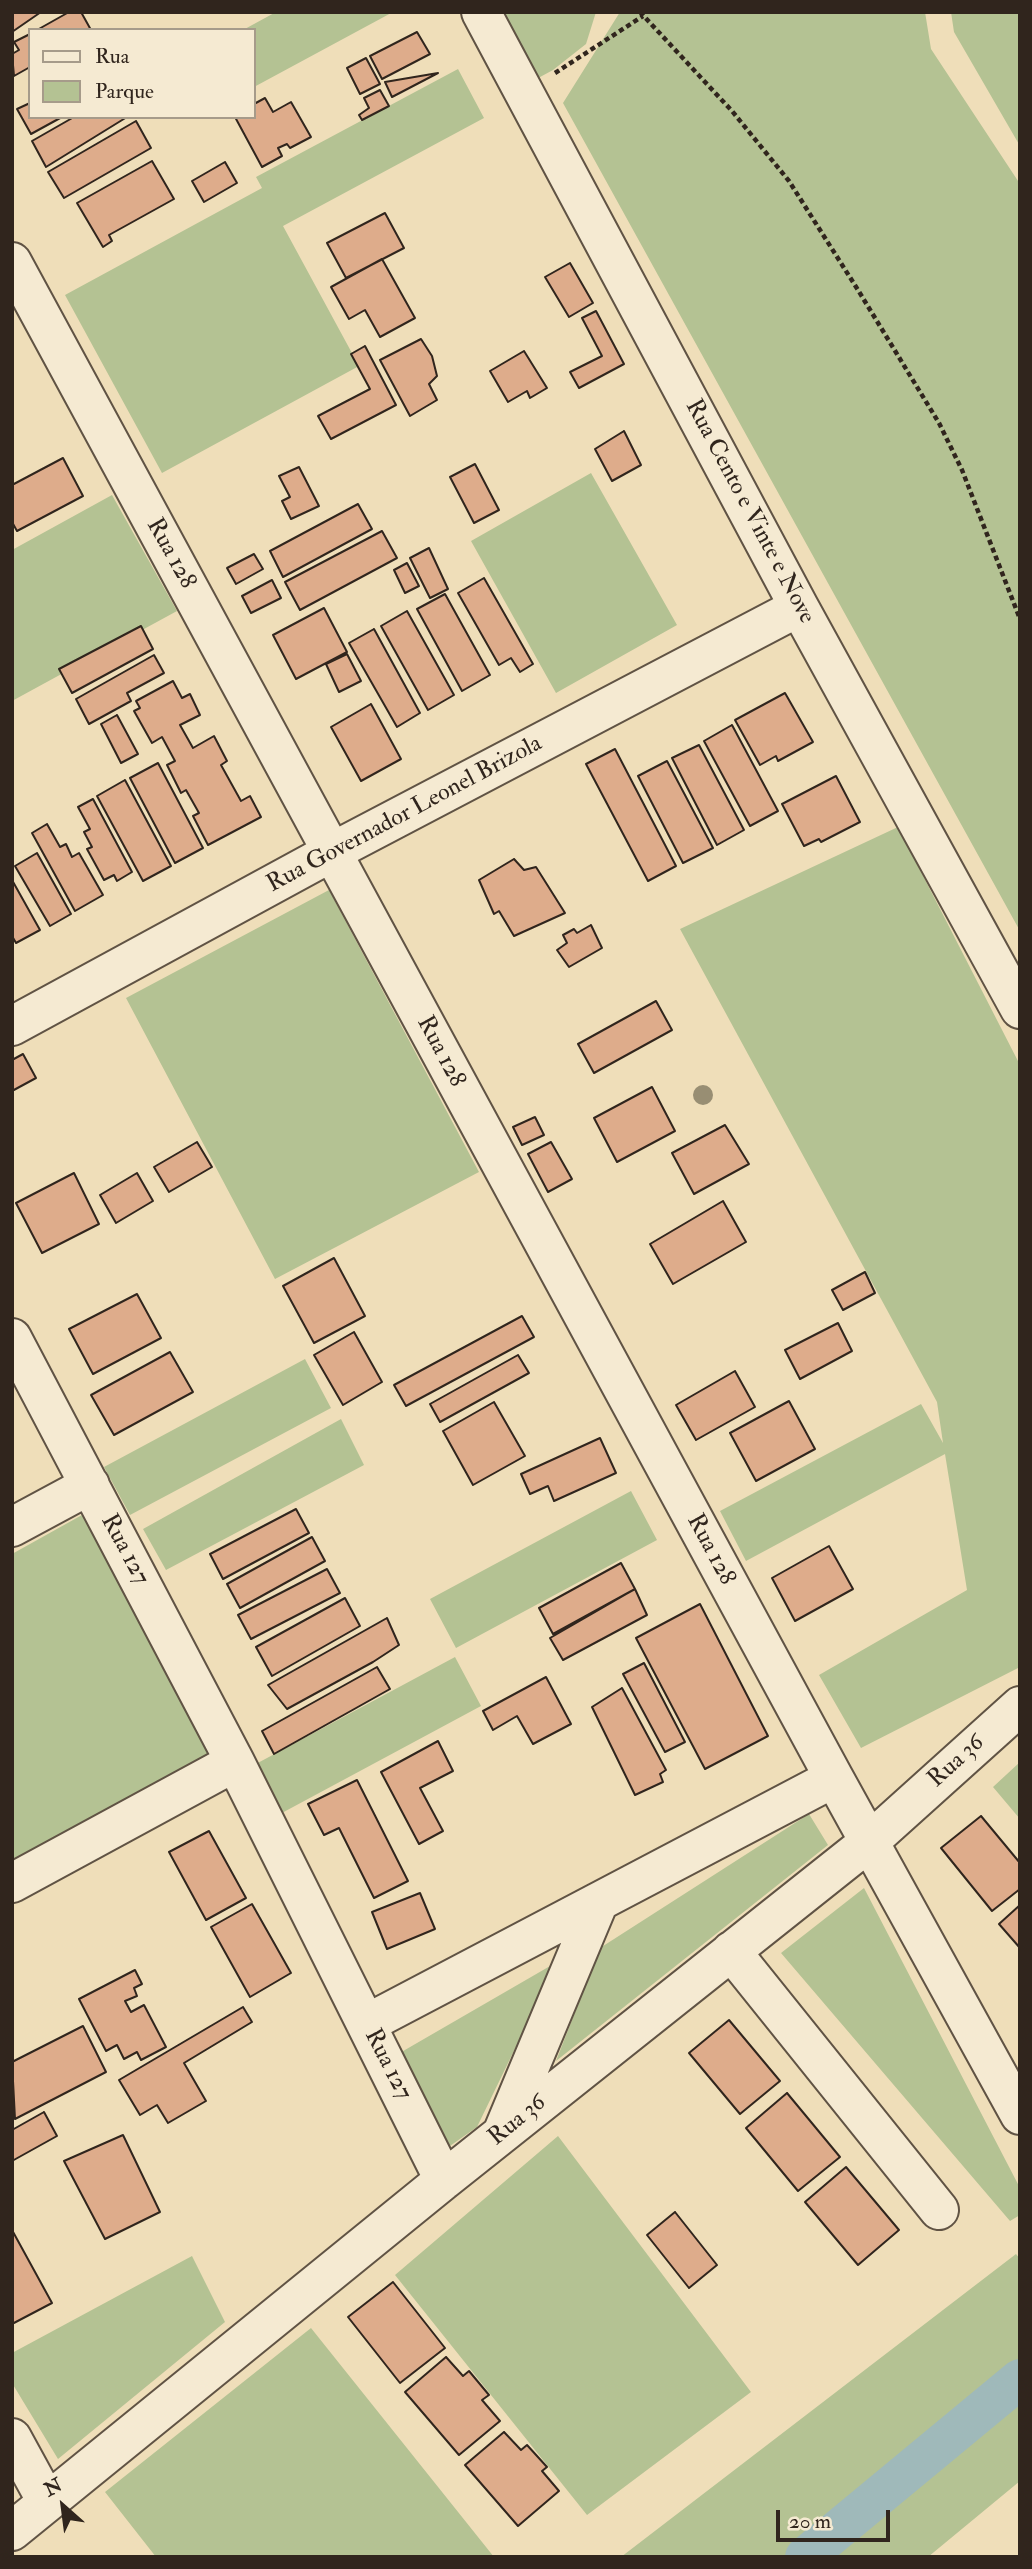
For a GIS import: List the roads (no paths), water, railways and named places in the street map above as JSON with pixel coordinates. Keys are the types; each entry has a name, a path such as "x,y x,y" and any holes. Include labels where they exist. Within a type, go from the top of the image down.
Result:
{"street":[{"name":"Rua Cento e Vinte e Nove","path":"481,12 799,607 1020,1009"},
{"name":"Rua 128","path":"12,262 834,1778 1020,2115"},
{"name":"Rua Governador Leonel Brizola","path":"12,1026 332,852 799,607"},
{"name":"Rua 127","path":"12,1338 235,1762 444,2180"},
{"path":"12,1527 90,1485"},
{"name":"Rua 36","path":"12,2531 502,2133 869,1842 1020,1706"},
{"path":"12,1883 235,1762"},
{"path":"366,2024 834,1778"},
{"path":"502,2133 598,1904"},
{"path":"731,1951 939,2210"},
{"path":"12,2438 47,2502"}],"waterway":[{"path":"805,2557 1020,2379"}]}
